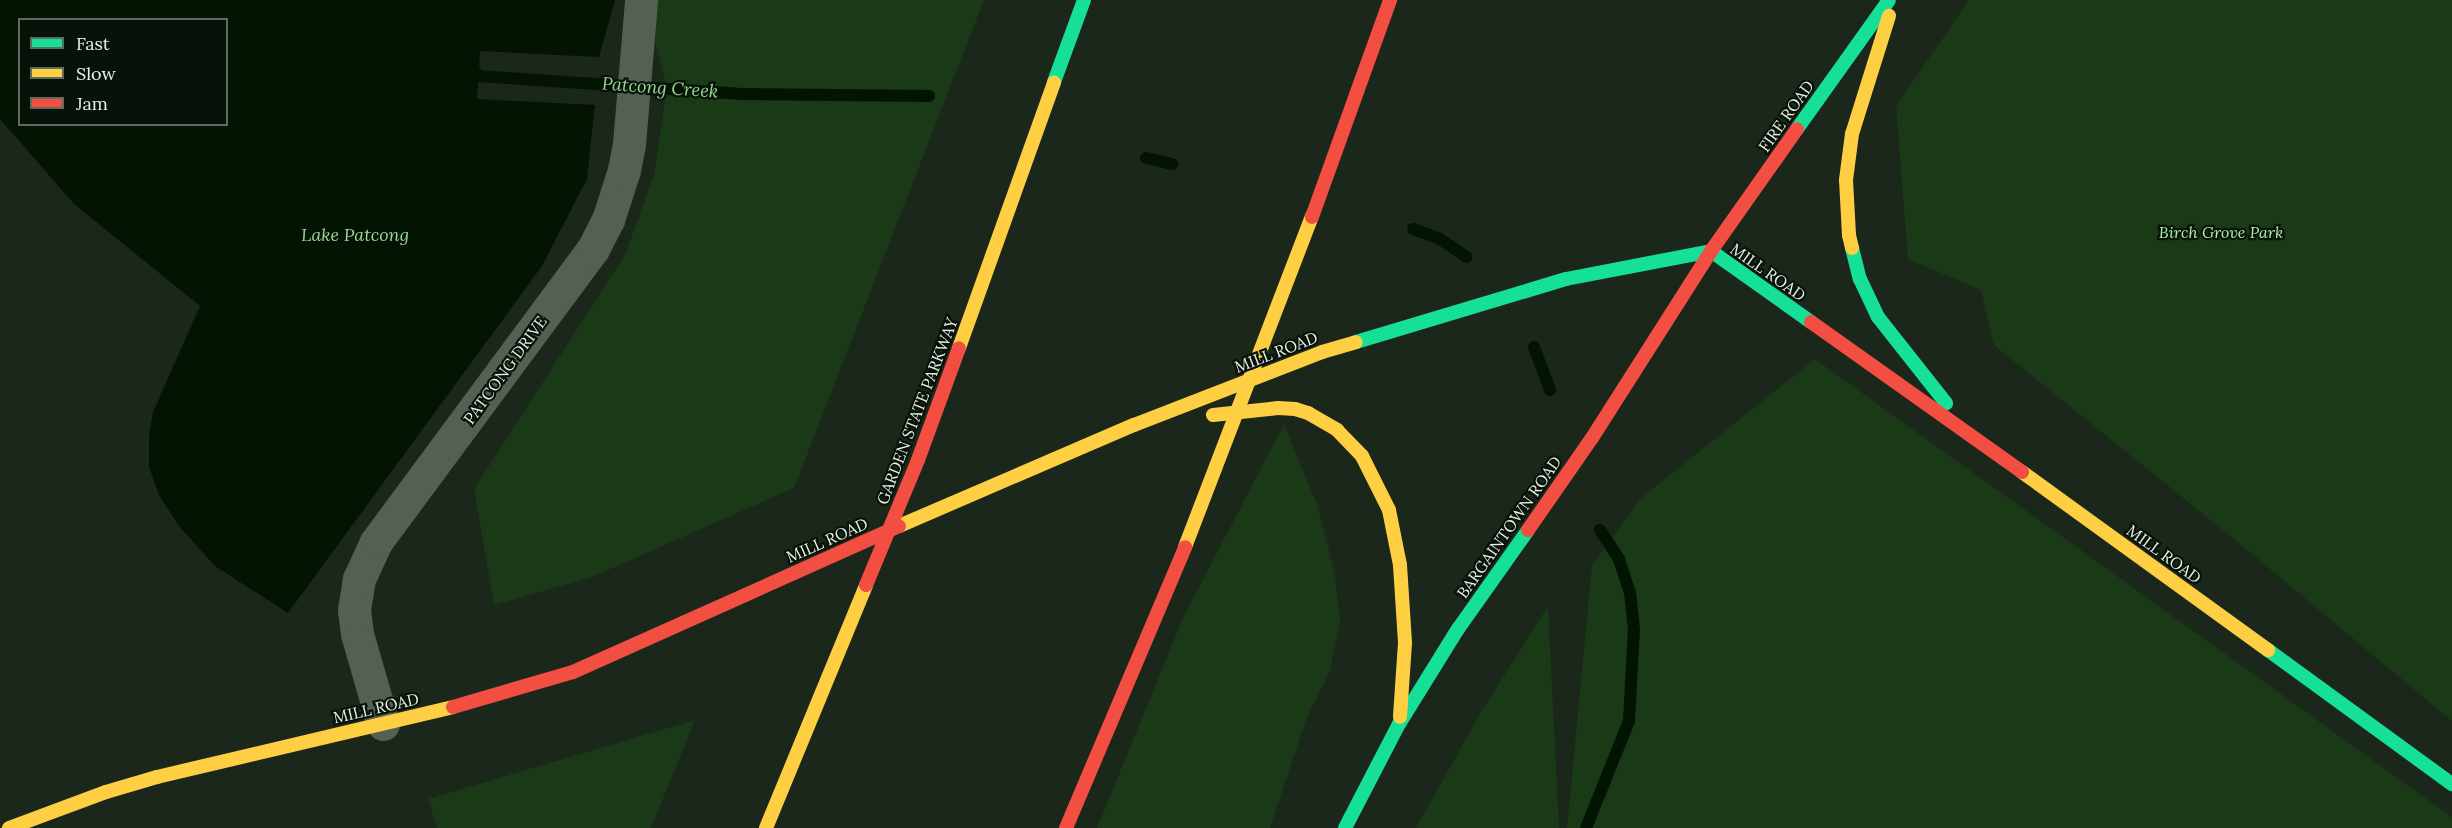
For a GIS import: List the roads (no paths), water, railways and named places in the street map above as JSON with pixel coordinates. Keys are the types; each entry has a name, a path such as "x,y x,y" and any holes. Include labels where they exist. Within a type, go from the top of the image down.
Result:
{"main road":[{"name":"GARDEN STATE PARKWAY","path":"766,828 918,460 1084,0"},
{"path":"1066,828 1191,532 1282,297 1390,0"},
{"name":"FIRE ROAD","path":"1711,251 1889,0"},
{"path":"1894,0 1852,134 1846,196 1851,248 1860,279 1878,317 1972,435"},
{"name":"MILL ROAD","path":"9,828 106,792 157,777 472,703 573,672 1011,476 1134,424 1345,345 1566,279 1711,251 1972,435 2452,784"},
{"name":"BARGAINTOWN ROAD","path":"1345,828 1399,724 1458,629 1635,373 1711,251"},
{"path":"1134,424 1278,408 1295,409 1308,413 1337,430 1362,456 1389,510 1400,565 1405,643 1404,684 1399,724"}],"street":[{"name":"PATCONG DRIVE","path":"383,724 357,634 354,610 359,579 376,542 593,249 608,219 624,170 637,59 641,0"}],"water":[{"name":"Lake Patcong","path":"0,0 615,0 599,57 480,51 477,99 595,105 587,179 542,266 288,613 215,566 179,526 159,495 149,467 149,435 153,412 200,306 74,204 0,119"}],"waterway":[{"name":"Patcong Creek","path":"471,63 478,76 745,94 929,96"},
{"name":"Patcong Creek","path":"1146,158 1172,164"},
{"name":"Patcong Creek","path":"1413,229 1440,239 1467,257"},
{"name":"Patcong Creek","path":"1534,347 1550,390"},
{"name":"Patcong Creek","path":"1586,828 1629,721 1634,630 1630,593 1619,559 1600,530"}],"park label":[{"name":"Birch Grove Park","path":"2221,232"}]}
